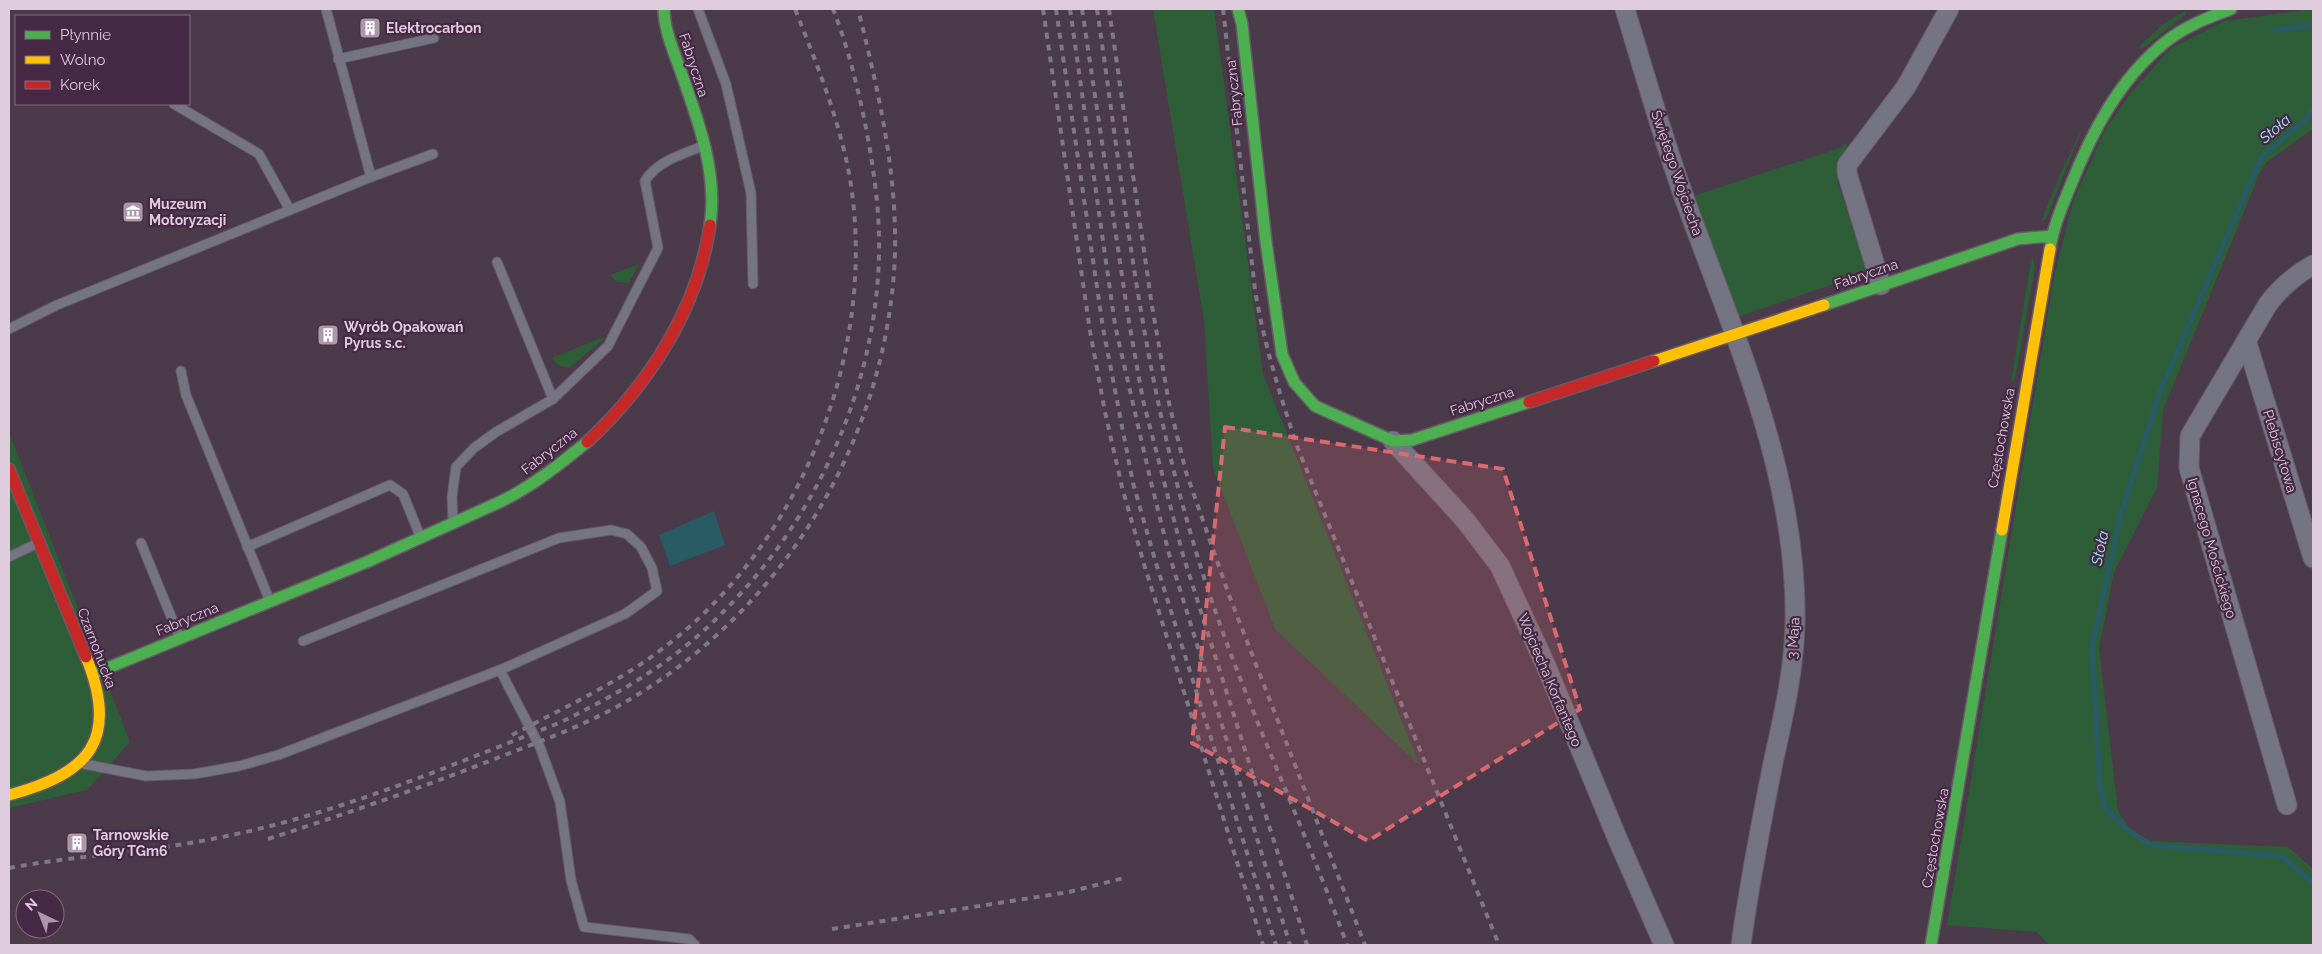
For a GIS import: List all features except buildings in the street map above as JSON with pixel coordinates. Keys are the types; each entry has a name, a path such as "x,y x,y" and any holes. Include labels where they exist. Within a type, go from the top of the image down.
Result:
{"street":[{"name":"Fabryczna","path":"92,674 422,538 523,490 576,451 609,418 652,369 680,323 696,287 707,251 712,212 710,173 668,34 664,9"},
{"name":"Fabryczna","path":"1238,9 1242,24 1266,242 1282,354 1294,382 1315,406 1393,441 1412,440 1735,335 2018,240 2052,236"},
{"name":"Świętego Wojciecha","path":"1624,9 1685,200 1735,335"},
{"path":"1881,285 1847,173 1847,165 1906,87 1949,9"},
{"name":"Częstochowska","path":"1931,945 2052,236 2068,188 2086,150 2112,101 2133,72 2146,57 2181,29 2201,19 2231,9"},
{"name":"Ignacego Mościckiego","path":"2287,805 2189,468 2190,436 2247,343 2268,304 2279,290 2313,265"},
{"name":"3 Maja","path":"1735,335 1764,421 1778,472 1789,525 1795,590 1795,626 1790,671 1749,883 1741,945"},
{"name":"Plebiscytowa","path":"2247,343 2313,558"},
{"name":"Wojciecha Korfantego","path":"1393,441 1465,520 1500,566 1546,666 1664,945"},
{"name":"Czarnohucka","path":"9,469 99,692 102,714 98,741 90,753 79,763 52,781 9,796"}],"lane":[{"path":"326,9 371,177"},
{"path":"698,9 726,84 752,193 753,284"},
{"path":"338,59 434,38"},
{"path":"176,105 259,154 290,210"},
{"path":"454,523 452,497 456,468 474,448 496,432 553,399 608,346 658,248 645,180 650,172 660,165 703,146"},
{"path":"9,329 57,305 371,177 433,154"},
{"path":"497,262 553,399"},
{"path":"181,370 186,395 270,602"},
{"path":"248,548 390,485 402,494 422,538"},
{"path":"79,763 146,776 194,774 239,766 278,755 500,670 625,614 657,591 652,568 641,547 627,534 611,530 559,538 303,641"},
{"path":"9,557 39,542"},
{"path":"141,543 180,638"},
{"path":"500,670 540,747 560,802 571,880 584,927 689,939 695,945"}],"highlighted area":[{"path":"1225,427 1503,469 1580,709 1368,841 1192,743"}],"green space":[{"path":"1153,9 1214,9 1263,374 1420,766 1275,629 1213,468 1204,321"},
{"path":"2313,9 2313,129 2267,162 2261,170 2163,410 2157,488 2114,572 2099,648 2118,811 2130,829 2151,841 2288,847 2313,869 2313,945 2049,945 2037,932 1947,925 2054,276 2073,202 2105,130 2130,94 2171,48 2224,21"},
{"path":"2186,10 2185,15 2142,49 2140,46 2162,25"},
{"path":"2084,125 2046,219 2041,222 2061,172"},
{"path":"1845,143 1848,146 1841,158 1838,183 1868,272 1738,317 1693,196 1840,148"},
{"path":"2032,255 2035,267 2015,380 2011,381"},
{"path":"639,264 629,283 617,282 610,275"},
{"path":"603,337 604,339 569,368 558,365 552,358"},
{"path":"9,432 130,742 87,790 9,808"}],"water":[{"path":"714,511 725,545 670,566 659,535"}],"waterway":[{"name":"Stoła","path":"2276,30 2313,25"},
{"name":"Stoła","path":"2313,109 2304,121 2261,157 2160,392 2120,517 2092,648 2100,787 2106,809 2125,828 2150,845 2281,856 2313,883"}],"railway":[{"path":"512,735 589,695 644,662 662,649 712,605 755,555 791,498 820,436 841,372 853,306 856,239 849,173 839,131 826,90 795,9"},
{"path":"9,868 222,837 308,816 393,788 559,723 603,700 667,660 706,629 724,611 757,574 787,535 813,492 835,448 853,401 867,353 875,304 879,255 876,191 860,98 848,53 833,9"},
{"path":"268,839 468,769 596,718 627,701 684,663 735,618 779,567 818,512 849,452 872,388 888,322 895,254 893,192 885,130 858,9"},
{"path":"1043,9 1090,331 1105,412 1122,487 1144,564 1263,945"},
{"path":"1056,9 1103,328 1133,483 1155,560 1276,945"},
{"path":"1070,9 1115,325 1150,478 1169,554 1290,945"},
{"path":"1082,9 1129,322 1143,400 1183,555 1307,945"},
{"path":"1097,9 1146,342 1174,473 1192,538 1226,642 1347,945"},
{"path":"1109,9 1152,306 1169,403 1186,472 1229,595 1365,945"},
{"path":"1223,9 1255,290 1263,330 1279,388 1297,446 1499,945"},
{"path":"832,929 1069,892 1124,878"}],"traffic: fast":[{"path":"664,9 670,41 705,147 711,186 710,225"},
{"path":"1238,9 1242,24 1266,242 1282,354 1294,382 1315,406 1393,441 1412,440 1529,402"},
{"path":"2050,249 2058,217 2078,167 2097,128 2132,74 2171,38 2196,24 2231,9"},
{"path":"1824,305 2018,239 2052,236"},
{"path":"93,674 369,561 502,501 536,481 587,442"},
{"path":"1931,945 2002,530"}],"traffic: slow":[{"path":"2002,530 2050,249"},
{"path":"1654,361 1824,305"},
{"path":"9,795 60,776 77,764 90,749 98,732 100,711 96,686 86,657"}],"traffic: jam":[{"path":"587,442 631,396 667,343 682,315 694,286 704,256 710,225"},
{"path":"1529,402 1654,361"},
{"path":"9,469 86,657"}],"place":[{"name":"Elektrocarbon","path":"370,28"},
{"name":"Muzeum Motoryzacji","path":"133,212"},
{"name":"Wyrób Opakowań Pyrus s.c.","path":"328,335"},
{"name":"Tarnowskie Góry TGm6","path":"77,843"}]}
